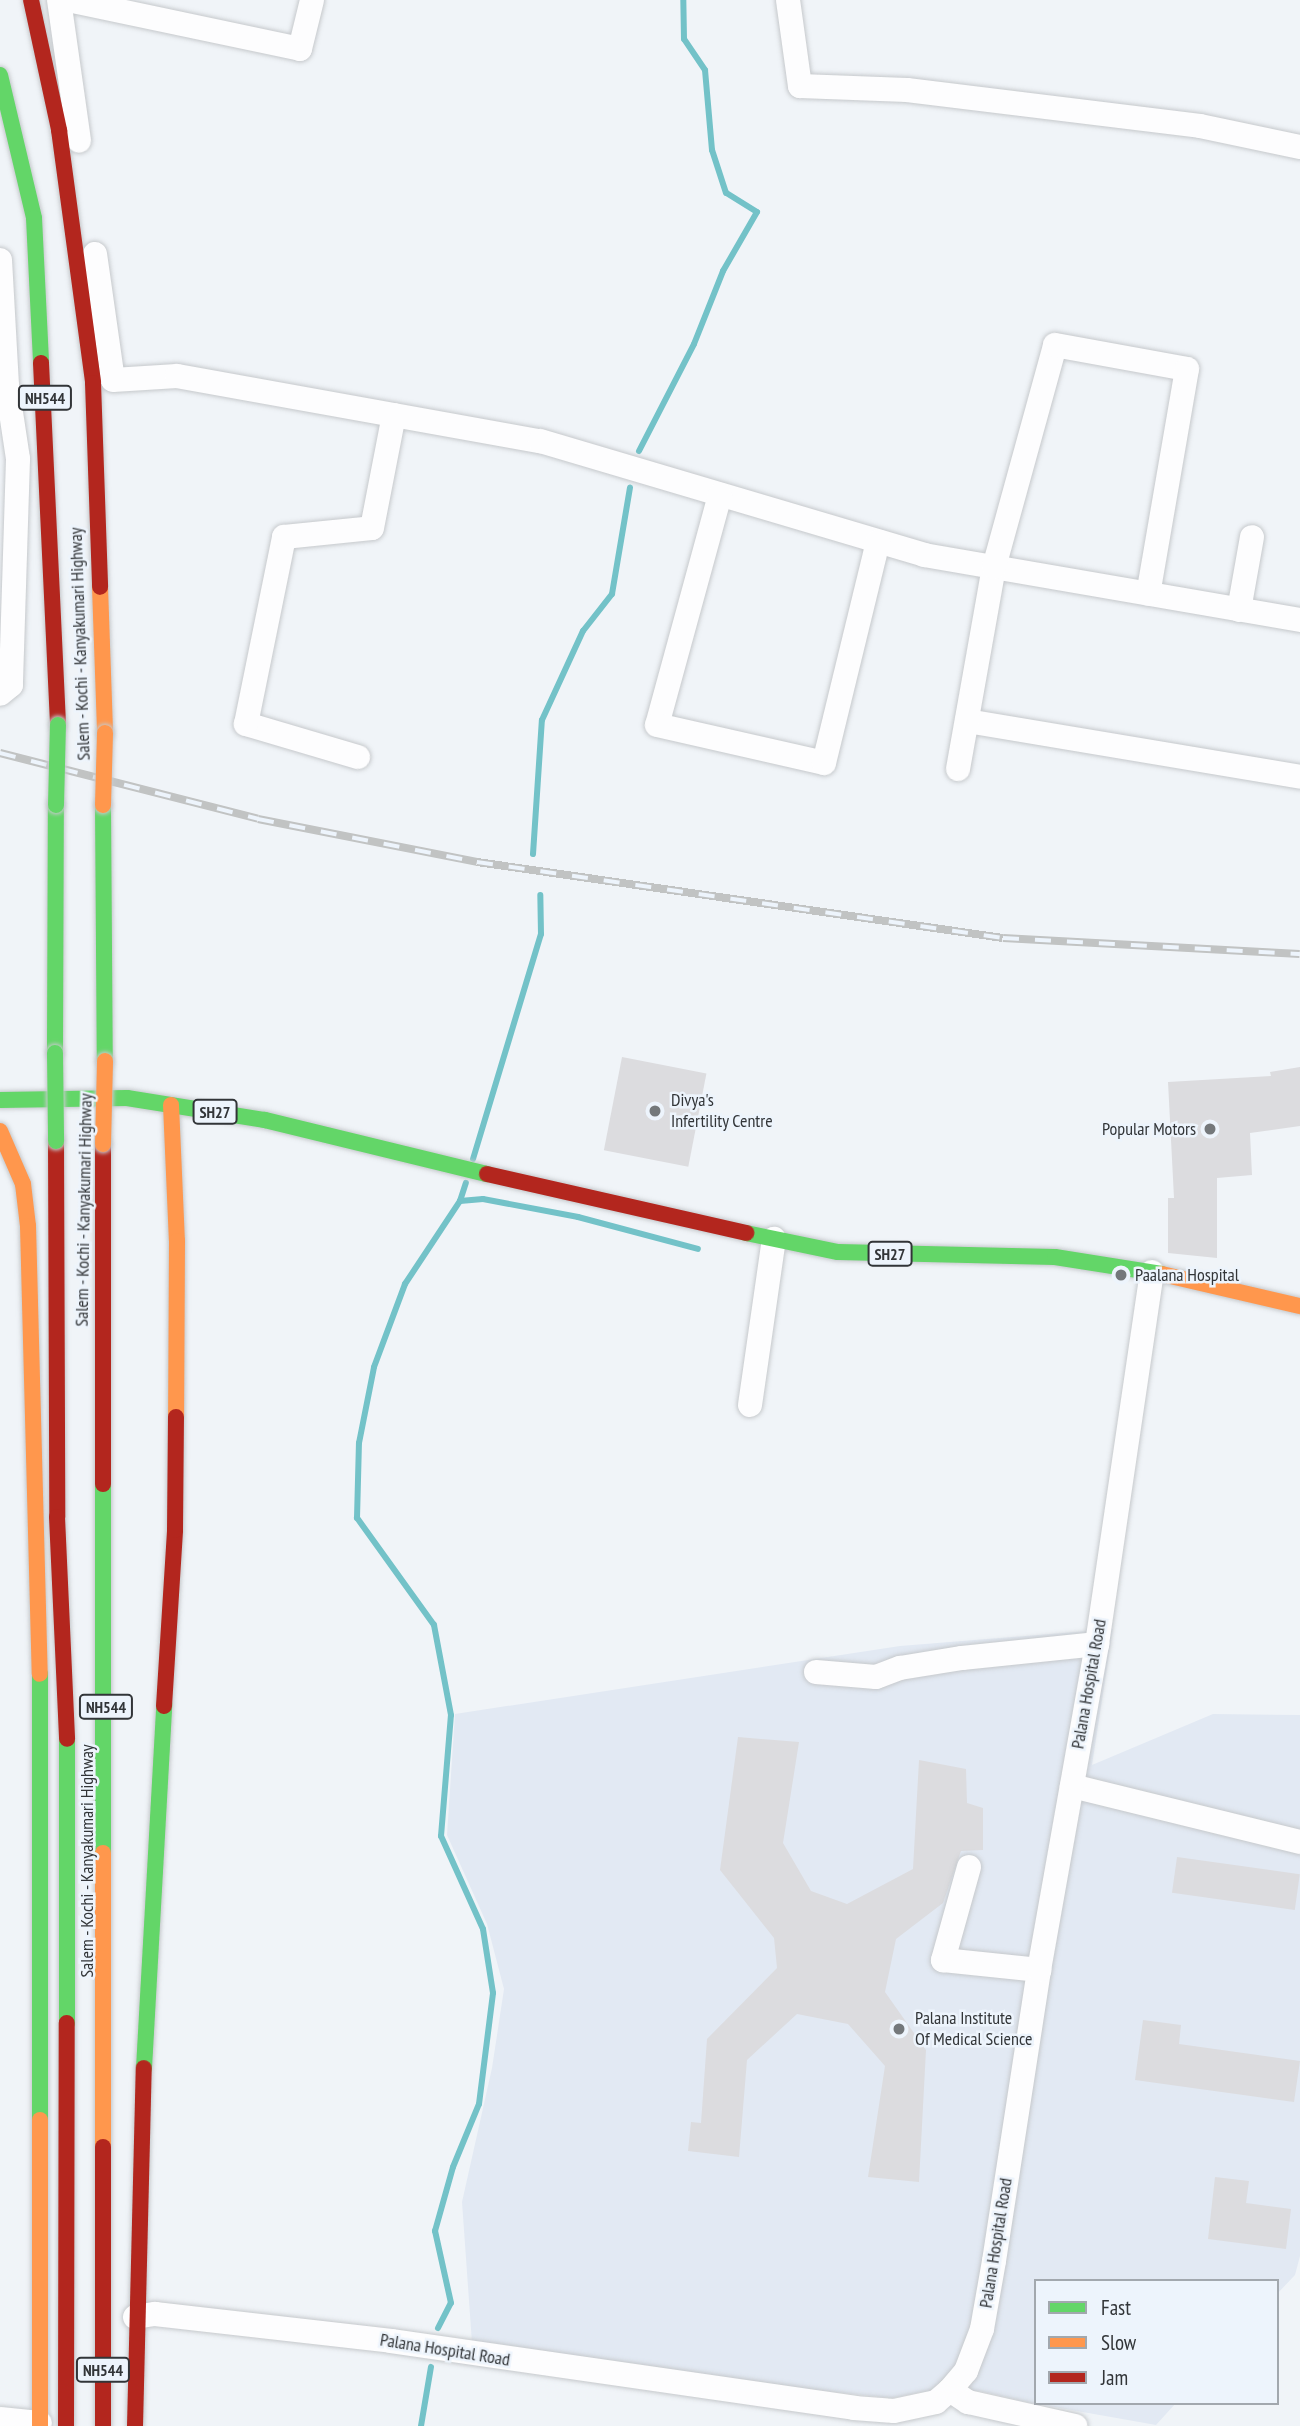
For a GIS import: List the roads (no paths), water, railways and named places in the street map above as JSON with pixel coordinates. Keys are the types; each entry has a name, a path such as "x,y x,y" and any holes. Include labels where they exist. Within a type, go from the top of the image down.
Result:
{"main road":[{"name":"Salem - Kochi - Kanyakumari Highway","path":"31,0 61,144 93,383 105,733 103,2426"},
{"name":"Salem - Kochi - Kanyakumari Highway","path":"0,75 34,218 58,725 55,1141 57,1517 67,1665 66,2426"},
{"name":"SH27","path":"0,1100 127,1098 265,1119 426,1162 838,1252 1055,1257 1152,1272 1300,1306"},
{"path":"135,2426 135,2317 146,2005 175,1530 177,1241 172,1105"},
{"path":"0,1131 23,1184 32,1343 40,1689 40,2424"}],"street":[{"path":"59,0 113,380 177,376 540,441 878,541 994,567 1300,620"},
{"path":"68,0 300,49 312,0"},
{"path":"788,0 800,86 907,90 1200,127 1300,147"},
{"path":"0,260 6,386 18,473 11,685 0,694"},
{"path":"958,769 994,567 1055,345 1187,369 1148,594"},
{"path":"358,757 246,724 284,537 372,528 394,415"},
{"path":"720,495 656,725 824,763 878,541"},
{"path":"1239,610 1252,537"},
{"path":"967,721 1300,777 1300,772"},
{"path":"751,1405 774,1239"},
{"name":"Palana Hospital Road","path":"135,2317 155,2314 391,2341 854,2408 894,2411 959,2396 982,2329 1039,1970 1097,1644 1152,1272"},
{"path":"816,1672 876,1677 900,1668 962,1658 1097,1644"},
{"path":"1072,1786 1300,1842"},
{"path":"968,1867 943,1960 1039,1970"},
{"path":"959,2396 975,2426"},
{"path":"959,2396 1076,2426"},
{"path":"0,2419 40,2424"}],"waterway":[{"path":"639,451 694,344 723,271 757,212 726,193 712,150 705,70 684,39 683,0"},
{"path":"533,854 542,720 583,631 612,594 630,488"},
{"path":"473,1159 541,934 540,895"},
{"path":"438,2328 451,2303 435,2231 453,2167 479,2104 493,1993 483,1929 441,1836 451,1715 434,1625 357,1518 359,1443 374,1367 405,1284 460,1201 466,1183"},
{"path":"460,1201 483,1199 578,1217 698,1249"},
{"path":"421,2426 431,2367"}],"railway":[{"path":"0,753 258,819 477,862 1003,938 1300,954"}],"place":[{"name":"Divya's Infertility Centre","path":"655,1111"},
{"name":"Popular Motors","path":"1210,1129"},
{"name":"Paalana Hospital","path":"1121,1275"},
{"name":"Palana Institute Of Medical Science","path":"899,2029"}]}
